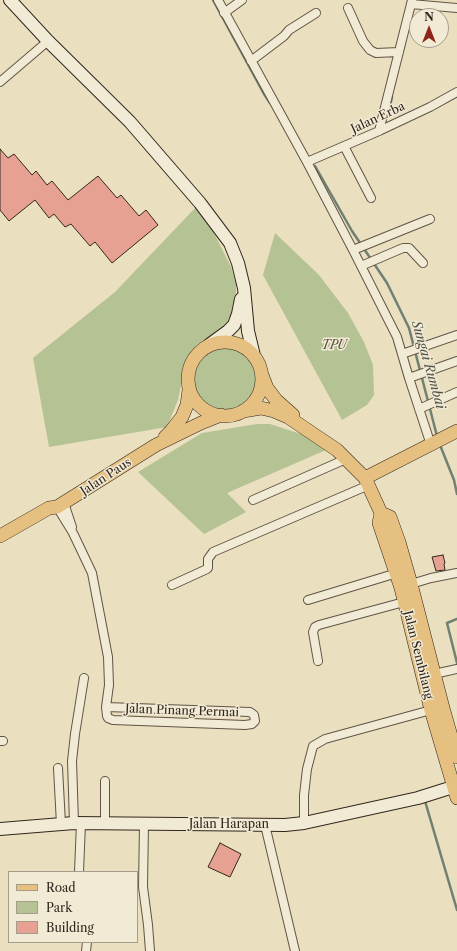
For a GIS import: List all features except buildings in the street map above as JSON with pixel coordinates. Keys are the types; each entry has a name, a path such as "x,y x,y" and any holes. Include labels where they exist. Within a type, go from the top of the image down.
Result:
{"main road":[{"path":"227,342 237,344 254,356 262,375 261,385 252,404 243,411 233,415 221,416 200,407 193,399 187,380 188,370 191,363 201,350 209,345 227,342"},
{"name":"Jalan Sembilang","path":"262,375 276,400 310,432"},
{"name":"Jalan Paus","path":"156,445 171,431 182,417 187,405 189,390"},
{"name":"Jalan Sembilang","path":"243,411 261,408 274,411 288,417 337,450 367,481 384,517 399,542 457,757"},
{"name":"Jalan Paus","path":"0,545 52,514 59,506 156,445 201,423 221,416"},
{"path":"367,481 452,434"},
{"name":"Jalan Paus","path":"0,536 49,508 59,506"},
{"name":"Jalan Sembilang","path":"384,517 431,710 455,793"}],"street":[{"path":"10,0 34,24 48,41 130,122 200,203 230,243 238,263 244,288 248,331 254,356"},
{"path":"218,0 307,162 369,263 397,337 409,378 426,406 431,445"},
{"path":"224,13 242,0"},
{"path":"379,131 411,2 457,8"},
{"path":"348,8 363,41 370,50 376,53 399,52"},
{"path":"251,61 284,36 289,30 316,13"},
{"path":"0,82 48,41"},
{"name":"Jalan Erba","path":"307,162 379,131 430,107 457,92"},
{"path":"344,146 372,198"},
{"path":"360,248 430,219"},
{"path":"369,263 403,248 409,248 423,263"},
{"path":"209,345 234,325 244,288"},
{"path":"402,354 457,335"},
{"path":"409,378 457,361"},
{"path":"426,406 457,392"},
{"path":"253,500 346,459"},
{"path":"172,585 207,569 208,559 213,552 367,481"},
{"path":"59,506 73,529 73,533 92,572 108,657 109,685 106,707"},
{"path":"308,600 397,573"},
{"path":"411,584 457,573"},
{"path":"318,661 313,632 315,627 404,602"},
{"path":"434,674 457,669"},
{"path":"80,871 78,823 72,761 84,678"},
{"name":"Jalan Pinang Permai","path":"106,707 250,712 254,715 255,721 252,724 245,725 113,720 106,716 106,707"},
{"path":"186,723 187,710"},
{"path":"304,823 306,775 313,746 325,739 431,710"},
{"path":"58,768 61,824"},
{"path":"105,781 105,824"},
{"name":"Jalan Harapan","path":"0,829 78,823 285,825 304,823 418,798 455,793"},
{"path":"144,824 143,887 150,951"},
{"path":"265,825 295,951"}],"green space":[{"path":"198,205 231,267 236,284 236,304 227,322 187,356 178,400 167,427 49,447 33,358 115,292"},
{"name":"TPU","path":"275,233 319,275 348,313 364,342 373,365 374,395 367,405 342,420 263,275"},
{"path":"219,348 231,348 248,357 255,368 257,380 255,392 248,403 231,412 219,412 207,407 198,398 193,386 193,374 198,362 207,353"},
{"path":"257,424 270,424 307,436 326,450 227,493 246,512 204,534 138,472 202,433"}],"waterway":[{"name":"Sungai Rumbai","path":"213,0 270,103"},
{"path":"389,111 392,97"},
{"name":"Sungai Rumbai","path":"315,166 352,231 387,283 409,328 437,436"},
{"name":"Sungai Rumbai","path":"440,445 454,480 457,494"},
{"name":"Sungai Rumbai","path":"457,619 447,623 457,663"},
{"path":"425,801 457,910"}]}
